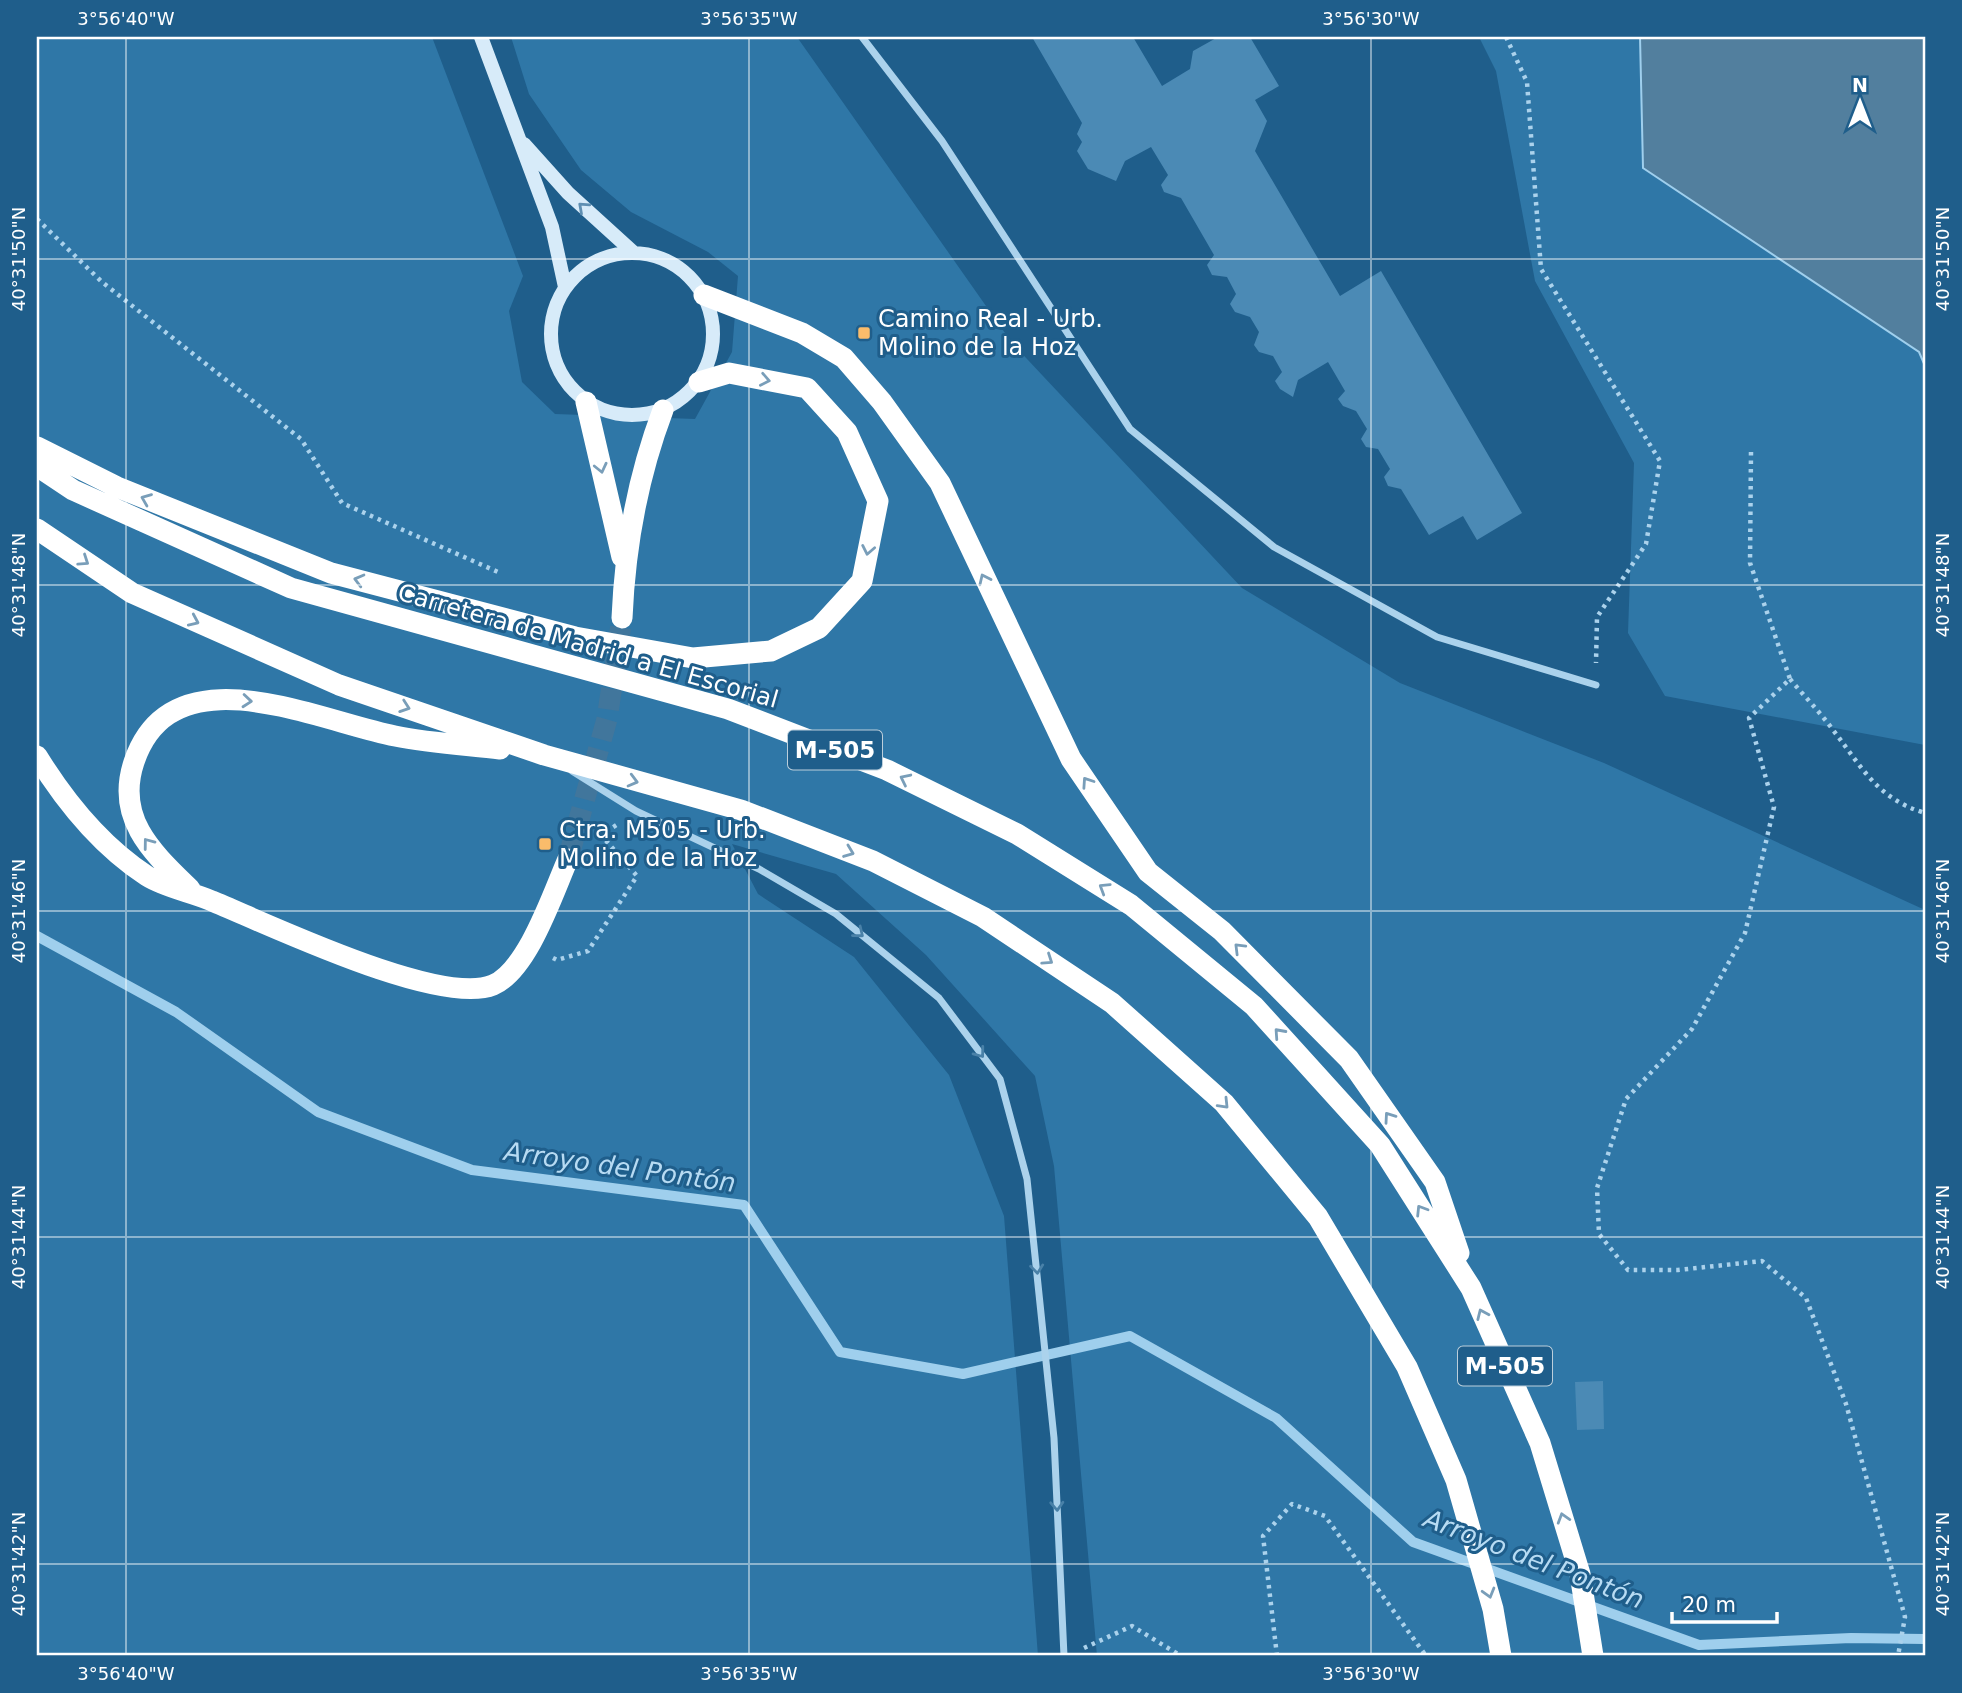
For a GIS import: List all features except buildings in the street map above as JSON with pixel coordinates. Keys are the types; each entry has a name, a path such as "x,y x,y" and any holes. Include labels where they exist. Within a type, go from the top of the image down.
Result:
{"highway":[{"name":"M-505","path":"704,295 802,333 844,358 882,402 940,483 1071,759 1148,872 1222,931 1349,1059 1435,1182 1471,1288"},
{"path":"37,447 117,487 331,573 575,636 694,658 771,651 819,628 862,581 878,501 847,432 807,388 729,373 699,382"},
{"path":"586,402 624,566"},
{"path":"622,618 624,566 648,450 663,410"},
{"name":"Carretera de Madrid a El Escorial","path":"37,466 73,490 291,588 728,709 887,770 1017,834 1131,905 1255,1006 1380,1144 1471,1288 1540,1443 1580,1574 1593,1656"},
{"path":"37,528 132,593 339,685 544,755 741,810 873,861 983,917 1112,1003 1224,1103 1318,1217 1407,1367 1456,1480 1493,1609 1501,1656"},
{"path":"194,893 163,863 133,824 129,803 129,783 142,742 168,715 193,705 217,699 288,706 394,736 544,755"},
{"path":"37,756 80,817 113,851 150,878 391,972 445,986 471,990 495,984 531,944 568,859"}],"street":[{"path":"481,37 552,227 565,287"},
{"path":"862,37 942,141 1130,429 1285,554 1437,636 1595,685"},
{"path":"518,138 568,193 634,253"},
{"path":"634,253 662,259 686,274 704,295 713,324 711,354 699,382 683,398 663,410 637,416 610,413 586,402 564,379 551,349 552,316 565,287 584,269 608,257 634,253"},
{"path":"544,755 636,811 759,869 836,914 939,998 1000,1079 1027,1179 1054,1438 1064,1656"}],"path":[{"path":"1506,37 1527,82 1541,270 1660,461 1646,544 1597,617 1595,685"},
{"path":"37,219 102,282 301,439 342,503 498,572"},
{"path":"1751,452 1750,562 1790,679 1833,730 1867,778 1903,806 1925,813"},
{"path":"1790,679 1749,718 1774,807 1745,933 1692,1029 1626,1099 1597,1188 1599,1234 1628,1270 1678,1270 1762,1261 1806,1298 1846,1404 1905,1617 1898,1656"},
{"path":"531,944 557,960 588,951 636,876 601,835 636,811"},
{"path":"1277,1656 1263,1536 1292,1504 1325,1516 1426,1656"},
{"path":"1077,1651 1132,1626 1181,1656"}],"shaded area":[{"path":"37,37 432,37 523,276 509,311 522,382 555,414 695,419 732,352 738,276 708,252 631,212 581,170 529,94 511,37 797,37 1012,343 1242,588 1400,683 1604,763 1925,910 1925,1656 1097,1656 1054,1166 1035,1076 926,955 836,874 732,844 758,894 854,957 949,1075 1004,1216 1038,1656 37,1656"},
{"path":"1479,37 1925,37 1925,745 1665,696 1628,633 1634,463 1535,281 1496,71"},
{"path":"1640,37 1925,37 1925,366 1919,352 1643,168"}],"waterway":[{"name":"Arroyo del Pontón","path":"37,936 176,1012 318,1112 472,1170 744,1205 840,1352 963,1374 1130,1336 1276,1418 1413,1542 1699,1645 1851,1638 1925,1639"}],"tunnel":[{"path":"568,859 607,719 622,618"}],"place":[{"name":"Camino Real - Urb. Molino de la Hoz","path":"864,333"},
{"name":"Ctra. M505 - Urb. Molino de la Hoz","path":"545,844"}]}
